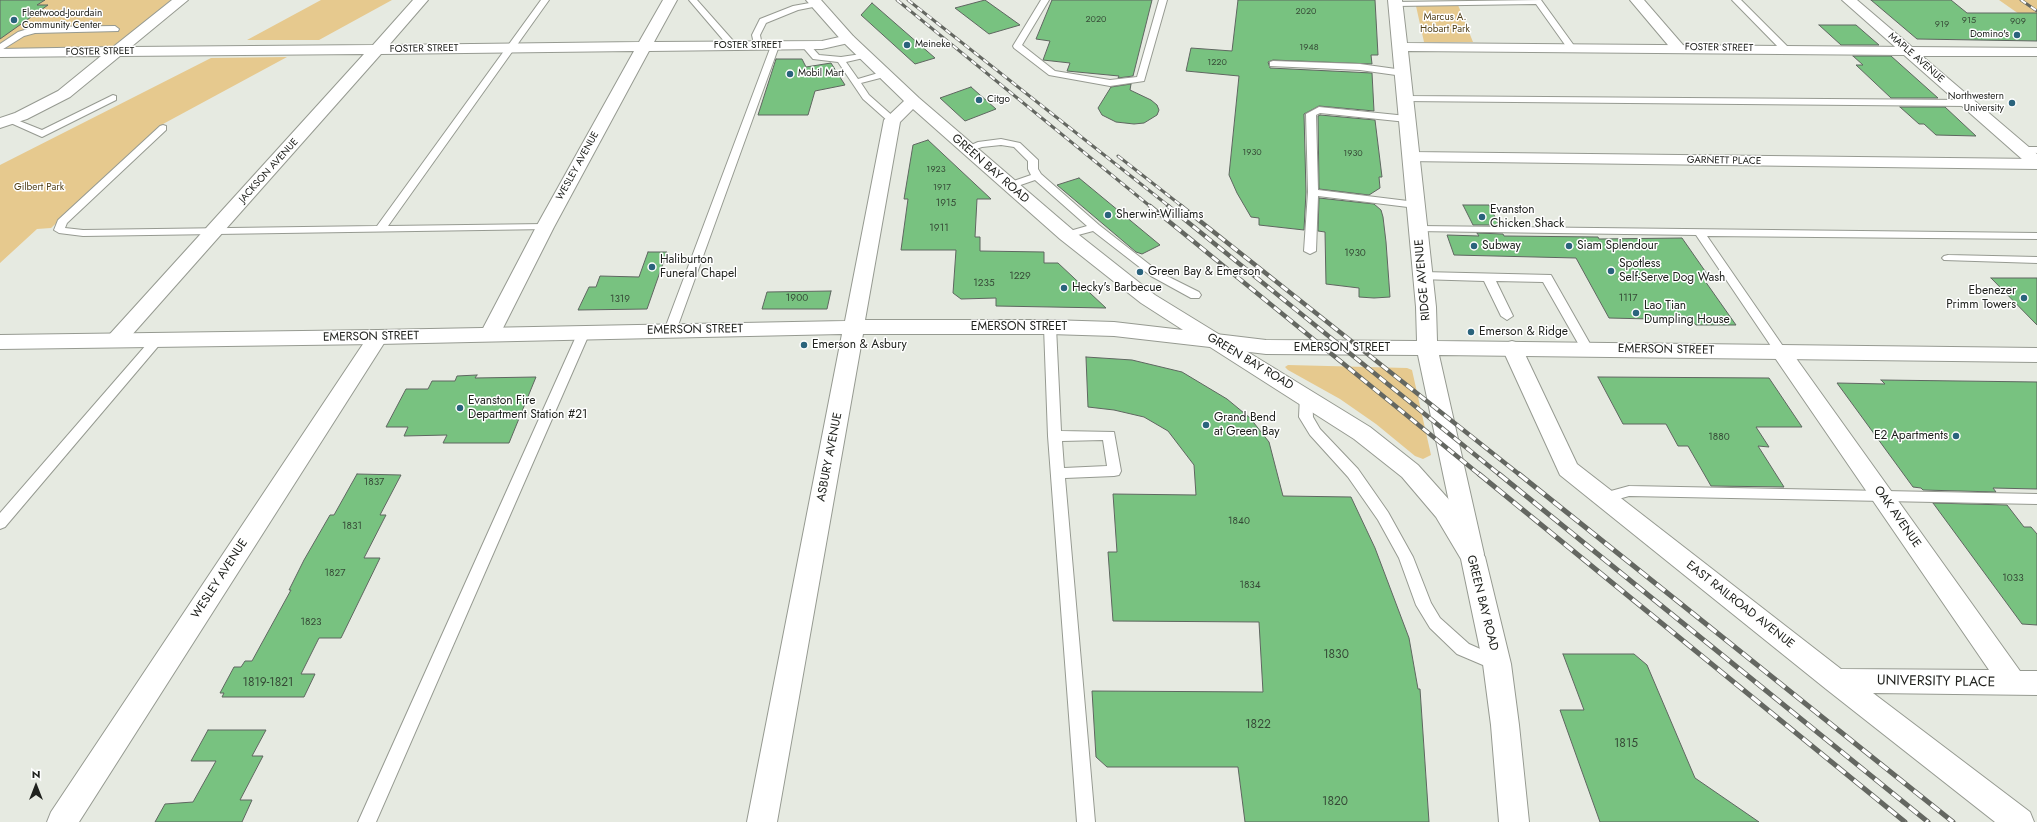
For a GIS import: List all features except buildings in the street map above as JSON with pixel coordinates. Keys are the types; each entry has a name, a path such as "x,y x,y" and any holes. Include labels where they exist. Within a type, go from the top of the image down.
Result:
{"street":[{"path":"5,122 21,116 64,94 181,0"},
{"name":"JACKSON AVENUE","path":"116,340 378,50 421,0"},
{"name":"WESLEY AVENUE","path":"490,334 545,227 670,0"},
{"path":"1637,0 1678,48"},
{"name":"MAPLE AVENUE","path":"1849,0 1968,103 2030,150 2037,163"},
{"name":"GREEN BAY ROAD","path":"814,2 848,39 913,101 1067,235 1148,299 1306,396 1362,433 1410,471 1444,510 1473,557 1497,664 1505,725 1514,822"},
{"name":"RIDGE AVENUE","path":"1396,2 1423,276 1428,348 1473,557"},
{"name":"FOSTER STREET","path":"0,53 775,46 822,45 848,39"},
{"name":"FOSTER STREET","path":"1400,47 2037,52"},
{"path":"892,120 913,101"},
{"name":"ASBURY AVENUE","path":"762,822 892,120"},
{"name":"GARNETT PLACE","path":"1411,157 2037,163"},
{"name":"EMERSON STREET","path":"0,342 378,337 854,327 1050,327 1114,329 1266,347 1512,348 2037,355"},
{"name":"WESLEY AVENUE","path":"62,822 378,337"},
{"name":"EAST RAILROAD AVENUE","path":"1512,348 1568,469 1836,681 2019,822"},
{"name":"OAK AVENUE","path":"1781,352 1882,496 2025,683"},
{"name":"UNIVERSITY PLACE","path":"1836,681 2025,683"}],"lane":[{"path":"380,229 545,0"},
{"path":"693,0 733,46"},
{"path":"1045,0 1017,46 1052,73 1110,83 1141,79 1163,0"},
{"path":"1736,0 1785,49"},
{"path":"1396,2 1537,1 1571,48"},
{"path":"758,46 756,35 762,21 814,2"},
{"path":"0,48 21,34 34,30 115,29"},
{"path":"805,45 816,57 841,60 865,55"},
{"path":"670,331 775,46"},
{"path":"841,60 866,97 892,120"},
{"path":"1274,64 1360,67 1403,73"},
{"path":"856,82 885,74"},
{"path":"5,122 42,134 113,98"},
{"path":"1406,99 1968,103"},
{"path":"1310,251 1313,192 1311,114 1319,110 1407,119"},
{"path":"164,128 62,222 58,230 83,233 216,230 545,227"},
{"path":"967,149 981,144 1001,142 1017,145 1033,160 1034,169 1037,176 1095,227 1155,274 1195,295"},
{"path":"1009,186 1037,176"},
{"path":"1313,192 1350,198 1416,205"},
{"path":"1067,235 1095,227"},
{"path":"1418,229 2037,236"},
{"path":"1699,232 1781,352"},
{"path":"1948,258 2037,260"},
{"path":"1423,276 1547,278 1587,349"},
{"path":"1488,277 1507,316"},
{"path":"1050,327 1055,436 1086,822"},
{"path":"367,822 584,332"},
{"path":"0,524 157,340"},
{"path":"1306,396 1306,417 1315,432 1353,473 1383,516 1406,557 1424,605 1435,623 1464,649 1497,664"},
{"path":"1055,436 1109,434 1114,471 1058,473"},
{"path":"1605,498 1629,491 2037,499"}],"green space":[{"path":"0,0 171,0 112,48 0,49"},
{"path":"321,0 392,0 319,40 247,40"},
{"path":"1999,0 2037,0 2037,27 2019,14"},
{"name":"Marcus A. Hobart Park","path":"1458,5 1473,42 1424,42 1416,6"},
{"name":"Gilbert Park","path":"287,57 163,124 51,228 37,229 0,263 0,165 211,58"},
{"path":"1288,365 1407,368 1412,370 1431,455 1423,459 1415,456 1376,424 1340,399 1288,370 1285,367"}],"railway":[{"path":"897,0 1151,207"},
{"path":"908,0 1170,207"},
{"path":"2021,0 2037,11"},
{"path":"1118,156 1183,207"},
{"path":"1150,206 1480,475"},
{"path":"1168,206 1500,475"},
{"path":"1181,206 1520,475"},
{"path":"1479,474 1905,822"},
{"path":"1499,474 1928,822"},
{"path":"1519,474 1953,822"}],"place":[{"name":"Fleetwood-Jourdain Community Center","path":"14,20"},
{"name":"Domino's","path":"2017,35"},
{"name":"Meineke","path":"907,45"},
{"name":"Mobil Mart","path":"790,74"},
{"name":"Citgo","path":"979,100"},
{"name":"Northwestern University","path":"2012,103"},
{"name":"Sherwin-Williams","path":"1108,215"},
{"name":"Evanston Chicken Shack","path":"1482,217"},
{"name":"Subway","path":"1474,246"},
{"name":"Siam Splendour","path":"1569,246"},
{"name":"Haliburton Funeral Chapel","path":"652,267"},
{"name":"Spotless Self-Serve Dog Wash","path":"1611,271"},
{"name":"Green Bay & Emerson","path":"1140,272"},
{"name":"Hecky's Barbecue","path":"1064,288"},
{"name":"Ebenezer Primm Towers","path":"2024,298"},
{"name":"Lao Tian Dumpling House","path":"1636,313"},
{"name":"Emerson & Ridge","path":"1471,332"},
{"name":"Emerson & Asbury","path":"804,345"},
{"name":"Evanston Fire Department Station #21","path":"460,408"},
{"name":"Grand Bend at Green Bay","path":"1206,425"},
{"name":"E2 Apartments","path":"1956,436"}]}
